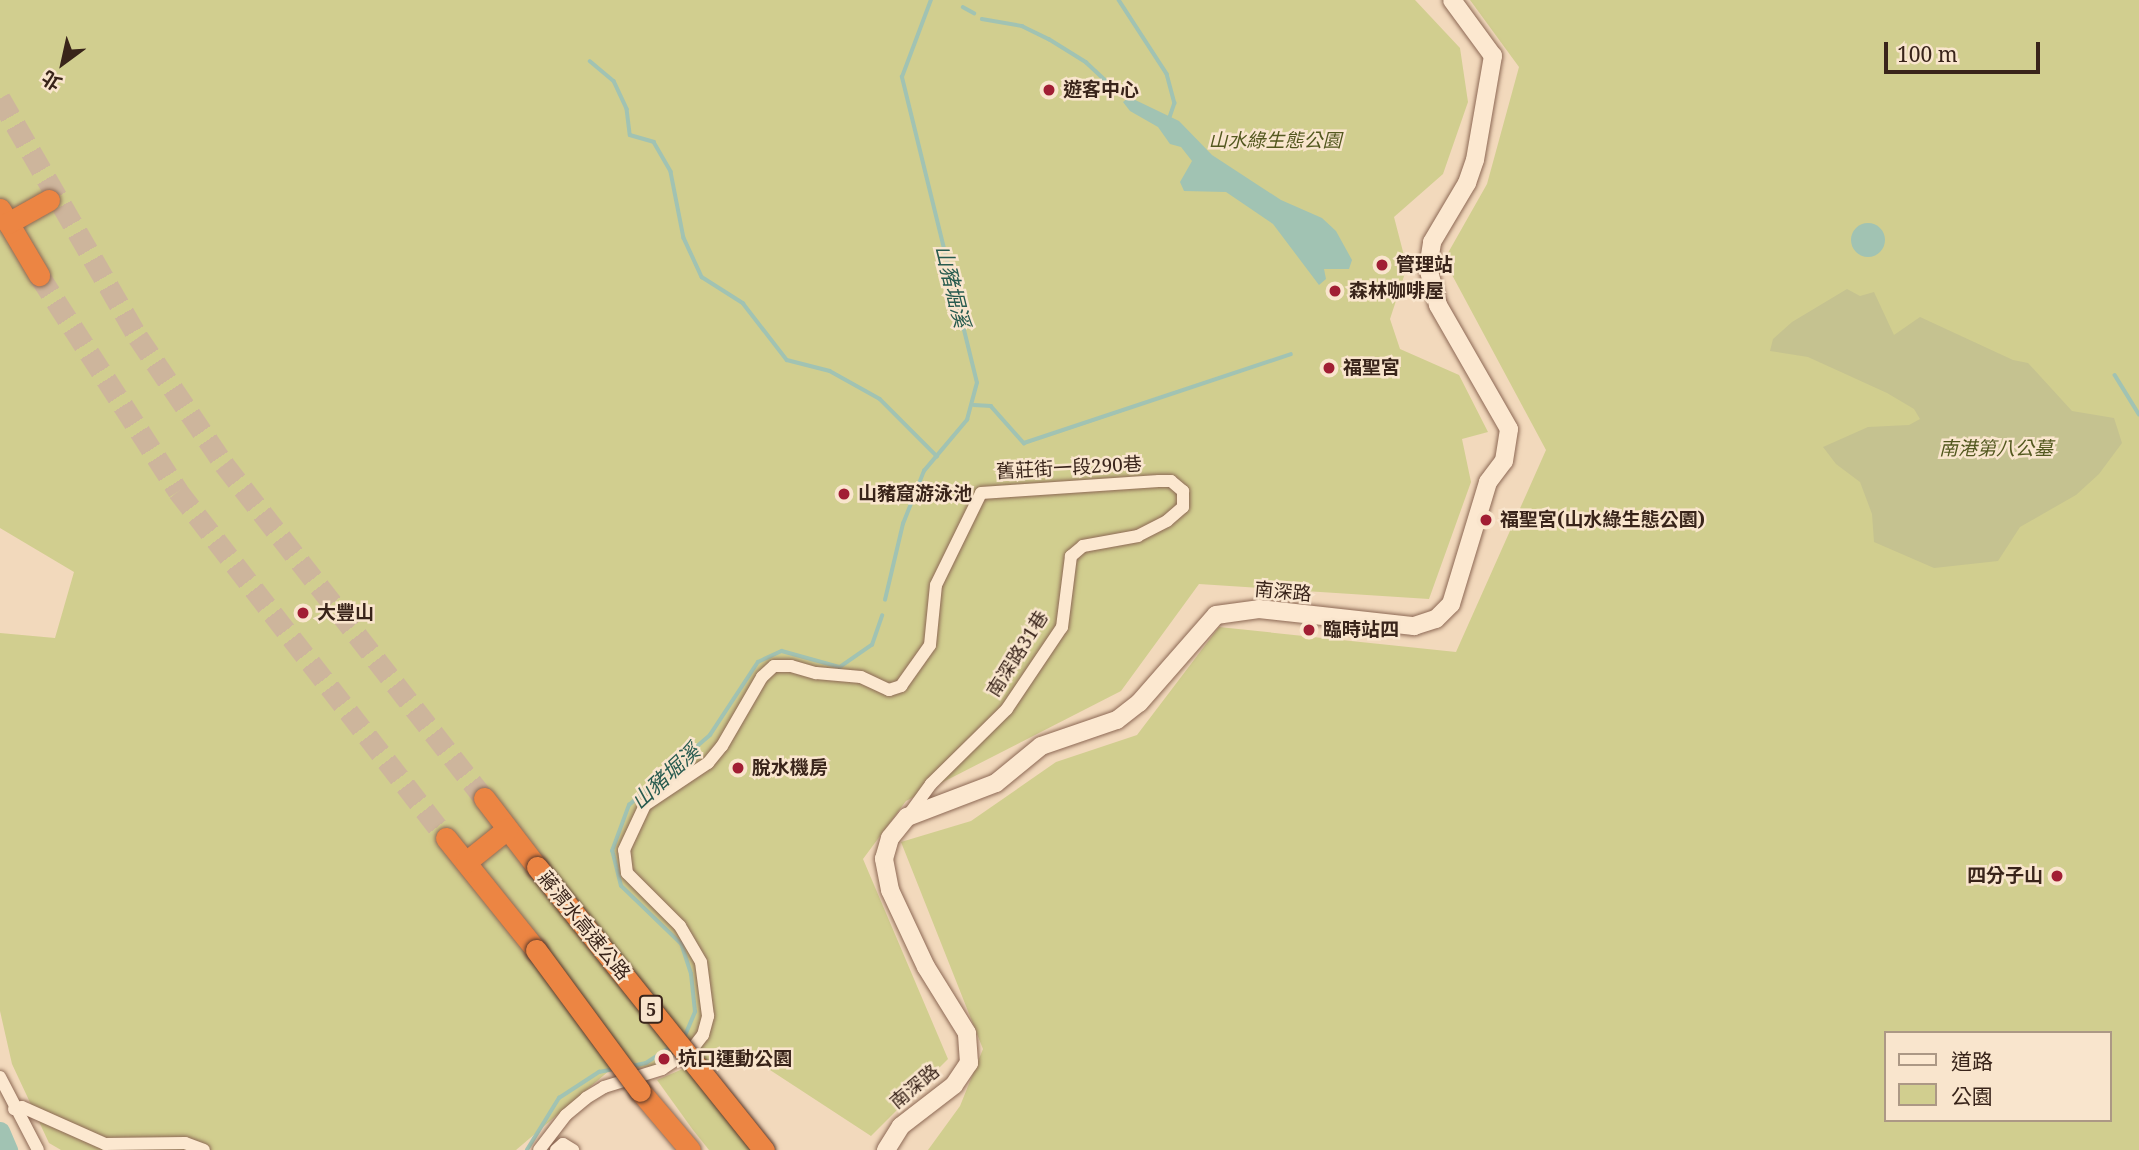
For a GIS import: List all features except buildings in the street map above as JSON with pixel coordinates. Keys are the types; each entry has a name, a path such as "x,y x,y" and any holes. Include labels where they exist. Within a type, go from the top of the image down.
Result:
{"highway":[{"path":"38,275 4,216 49,201"},
{"name":"蔣渭水高速公路","path":"484,798 764,1150"},
{"path":"466,862 507,829"},
{"path":"446,838 536,950 640,1091 679,1150"},
{"path":"640,1091 690,1150"}],"main road":[{"name":"南深路","path":"886,1150 901,1126 954,1084 970,1063 967,1033 926,967 890,890 884,859 890,838 907,817 996,783 1041,746 1117,720 1139,703 1216,615 1259,609 1414,626 1436,619 1451,604 1488,482 1504,461 1509,429 1438,305 1428,268 1432,243 1467,183 1475,160 1493,56 1452,0"}],"street":[{"name":"舊莊街一段290巷","path":"539,1150 566,1115 586,1098 604,1087 662,1069 692,1049 703,1035 708,1016 701,962 680,926 627,873 624,850 645,805 708,763 722,746 762,677 774,666 791,666 816,673 861,677 889,690 901,686 930,645 936,585 981,493 1171,481 1183,491 1183,507 1145,530"},
{"name":"南深路31巷","path":"907,817 931,784 1007,709 1062,627 1071,556 1083,546 1138,536 1145,530"},
{"path":"0,1077 14,1109 38,1150"},
{"path":"14,1109 22,1107 105,1144 185,1143 204,1150"}],"green space":[{"name":"山水綠生態公園","path":"0,0 1415,0 1460,48 1468,102 1443,174 1394,217 1407,267 1390,319 1400,349 1459,375 1488,432 1462,439 1471,482 1429,599 1199,584 1121,691 906,801 863,859 948,1059 871,1136 753,1059 610,1070 516,1150 61,1150 49,1143 12,1064 0,1011 0,633 55,638 74,572 0,528"},
{"path":"1470,0 2139,0 2139,1150 928,1150 960,1106 983,1049 901,842 971,821 1056,762 1137,735 1219,627 1456,652 1546,450 1444,260 1487,184 1519,67"},
{"name":"南港第八公墓","path":"1847,289 1860,296 1874,292 1894,335 1920,317 2013,360 2028,363 2072,411 2114,418 2122,443 2099,474 2076,495 2020,527 1998,561 1934,568 1874,542 1872,514 1860,482 1836,464 1823,447 1868,427 1909,425 1920,419 1914,409 1887,393 1808,357 1770,351 1773,339 1792,322"},
{"path":"685,1068 751,1150 709,1150 657,1080"}],"shaded area":[{"path":"1129,97 1179,121 1212,155 1281,200 1322,218 1336,231 1352,260 1349,269 1324,269 1326,279 1319,285 1273,224 1226,192 1184,191 1180,182 1192,161 1181,147 1170,144 1158,127 1130,111 1123,102"},
{"path":"1868,223 1880,228 1885,240 1880,252 1868,257 1856,252 1851,240 1856,228"}],"waterway":[{"name":"山豬堀溪","path":"885,600 903,524 924,471 967,420 977,383 902,77 931,0"},
{"name":"山豬堀溪","path":"1119,0 1167,74 1175,103 1169,120"},
{"name":"山豬堀溪","path":"963,7 974,13"},
{"name":"山豬堀溪","path":"982,19 1022,26 1049,39 1086,62 1119,93"},
{"path":"590,61 614,81 627,109 630,135 654,142 671,172 684,238 702,277 743,303 787,360 830,371 880,399 937,456"},
{"path":"974,405 991,406 1024,443 1291,354"},
{"path":"2115,375 2139,414"},
{"name":"山豬堀溪","path":"684,1038 695,1012 691,974 681,944 621,886 612,851 629,805 710,735 758,662 782,651 840,667 872,645 882,616"},
{"name":"山豬堀溪","path":"632,1066 646,1063 672,1046"},
{"name":"山豬堀溪","path":"527,1150 559,1098 599,1072 615,1069"},
{"path":"0,1131 8,1150"}],"tunnel":[{"path":"0,98 138,337 224,464 484,798"},
{"path":"39,275 178,491 446,838"}],"place":[{"name":"遊客中心","path":"1049,90"},
{"name":"管理站","path":"1382,265"},
{"name":"森林咖啡屋","path":"1335,291"},
{"name":"福聖宮","path":"1329,368"},
{"name":"山豬窟游泳池","path":"844,494"},
{"name":"福聖宮(山水綠生態公園)","path":"1486,520"},
{"name":"大豐山","path":"303,613"},
{"name":"臨時站四","path":"1309,630"},
{"name":"脫水機房","path":"738,768"},
{"name":"四分子山","path":"2057,876"},
{"name":"坑口運動公園","path":"664,1059"}]}
